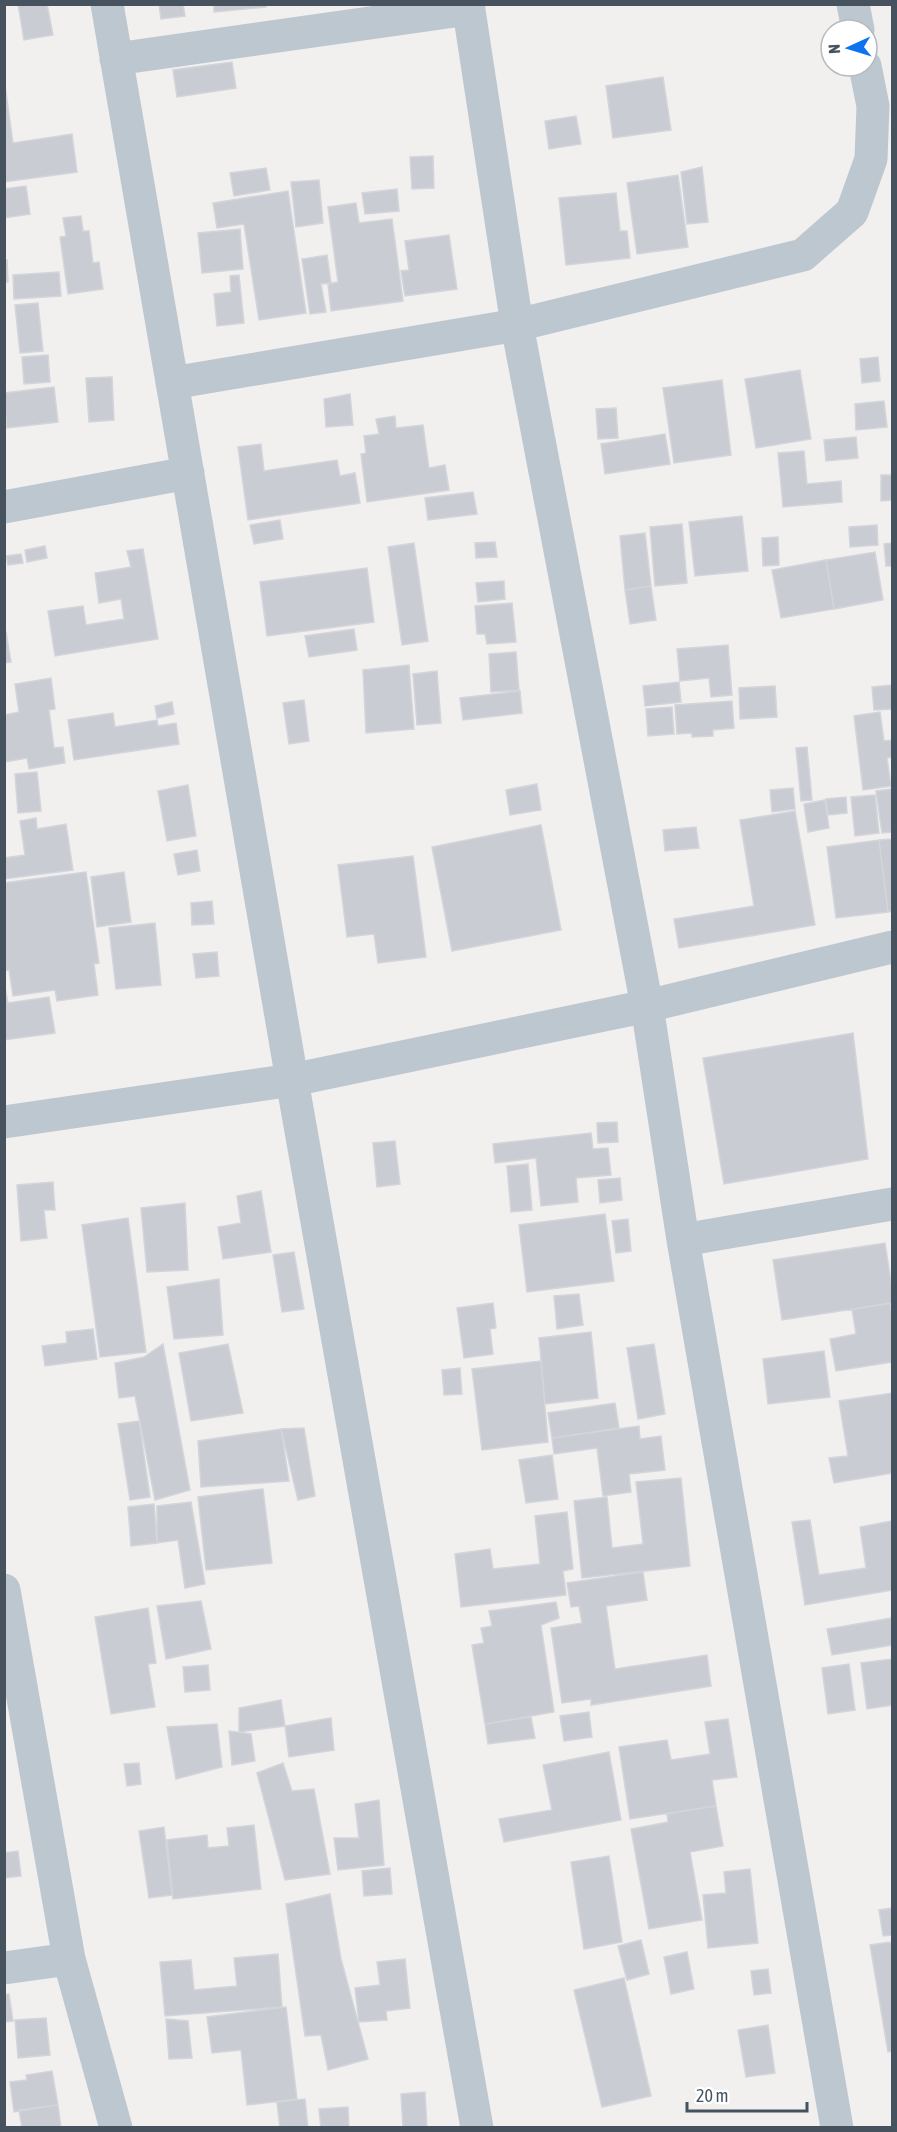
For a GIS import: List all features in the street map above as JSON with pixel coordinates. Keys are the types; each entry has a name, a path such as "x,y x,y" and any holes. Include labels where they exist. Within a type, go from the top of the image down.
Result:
{"street":[{"path":"107,4 292,1080 477,2127"},
{"path":"116,59 469,7 518,325 647,1006 683,1240 837,2127"},
{"path":"172,383 518,325 803,255 852,212 871,159 873,106 867,78"},
{"path":"4,507 188,473"},
{"path":"4,1122 292,1080 647,1006 892,947"},
{"path":"683,1240 892,1204"},
{"path":"4,1590 69,1959 116,2127"},
{"path":"4,1968 69,1959"}],"building":[{"path":"18,4 47,4 53,35 24,40"},
{"path":"159,4 183,4 185,16 161,19"},
{"path":"214,4 266,4 266,7 214,12"},
{"path":"232,62 236,88 177,97 173,70"},
{"path":"663,77 671,130 613,138 606,86"},
{"path":"4,78 13,143 72,134 77,172 4,182"},
{"path":"576,116 581,144 549,149 545,121"},
{"path":"433,156 434,188 412,189 410,157"},
{"path":"702,167 708,222 687,224 681,172"},
{"path":"266,168 270,190 234,196 230,173"},
{"path":"678,175 688,247 637,254 627,183"},
{"path":"319,180 323,223 296,227 291,182"},
{"path":"26,186 30,214 4,218 4,189"},
{"path":"397,189 399,211 365,214 362,193"},
{"path":"288,191 306,313 259,320 244,224 217,228 213,203"},
{"path":"616,193 620,231 627,231 630,258 566,265 559,198"},
{"path":"356,203 359,223 392,219 403,301 331,311 328,284 338,282 328,207"},
{"path":"81,216 83,231 89,231 93,263 99,262 103,289 68,294 60,237 66,236 63,218"},
{"path":"240,229 243,269 202,273 198,233"},
{"path":"449,235 457,289 405,296 401,271 409,270 405,241"},
{"path":"327,255 331,283 321,284 326,312 310,314 302,259"},
{"path":"7,260 8,282 4,282 4,261"},
{"path":"59,272 61,296 14,299 13,275"},
{"path":"239,275 244,323 217,326 214,294 231,292 230,276"},
{"path":"38,303 43,351 20,353 15,305"},
{"path":"48,355 50,382 24,384 22,357"},
{"path":"878,357 880,381 862,383 860,359"},
{"path":"800,370 811,439 756,448 745,379"},
{"path":"112,377 114,420 89,422 86,378"},
{"path":"722,380 731,455 674,463 663,388"},
{"path":"54,387 58,422 7,428 4,393"},
{"path":"350,394 353,425 326,427 324,399"},
{"path":"884,401 887,427 856,430 855,404"},
{"path":"616,408 618,438 598,439 596,409"},
{"path":"395,416 396,428 423,425 429,468 445,465 449,490 367,502 361,454 366,453 364,436 379,434 376,419"},
{"path":"665,434 670,464 605,474 601,444"},
{"path":"856,437 858,458 826,461 824,440"},
{"path":"261,444 264,471 337,460 340,476 355,473 360,503 248,520 238,447"},
{"path":"804,451 807,484 841,481 842,502 783,507 778,453"},
{"path":"881,475 892,475 892,500 881,501"},
{"path":"473,492 477,514 428,520 425,498"},
{"path":"742,516 748,571 695,576 689,522"},
{"path":"280,520 283,539 254,544 250,525"},
{"path":"682,524 687,583 655,586 650,527"},
{"path":"877,525 878,545 850,547 849,527"},
{"path":"645,533 651,586 625,590 620,536"},
{"path":"778,537 779,565 763,566 762,538"},
{"path":"495,542 497,557 476,558 475,543"},
{"path":"414,543 428,641 402,645 388,547"},
{"path":"892,543 892,566 886,566 884,544"},
{"path":"45,546 47,558 27,562 25,550"},
{"path":"143,549 158,639 55,656 48,611 83,606 86,625 124,619 121,599 99,603 95,573 131,567 127,551"},
{"path":"875,552 883,600 834,609 826,560"},
{"path":"21,554 23,563 8,565 6,556"},
{"path":"826,560 834,609 781,618 772,570"},
{"path":"367,568 374,622 267,636 260,582"},
{"path":"504,581 505,599 478,602 476,583"},
{"path":"651,586 656,620 630,624 625,590"},
{"path":"512,603 516,642 487,644 485,634 477,634 475,606"},
{"path":"354,629 357,650 309,657 305,636"},
{"path":"4,632 6,632 11,662 4,663"},
{"path":"728,645 732,695 711,697 709,678 680,681 677,649"},
{"path":"516,652 519,690 491,692 489,654"},
{"path":"409,665 414,729 366,733 363,670"},
{"path":"437,671 441,723 417,725 413,674"},
{"path":"51,678 55,709 49,710 54,748 63,747 65,763 29,769 27,758 4,762 4,715 19,712 15,684"},
{"path":"679,682 681,702 645,706 643,686"},
{"path":"892,685 892,709 874,710 872,687"},
{"path":"775,686 777,717 740,719 739,688"},
{"path":"520,691 522,713 463,720 460,698"},
{"path":"304,700 309,741 289,744 283,703"},
{"path":"732,701 734,728 713,730 713,736 692,737 692,733 677,734 675,705"},
{"path":"172,702 174,714 157,718 155,706"},
{"path":"672,707 674,734 648,736 646,709"},
{"path":"880,712 884,741 892,740 892,757 887,758 891,786 863,790 854,716"},
{"path":"113,713 115,727 157,720 158,726 176,723 179,744 74,760 68,720"},
{"path":"807,747 812,800 801,801 796,748"},
{"path":"37,772 41,811 18,813 15,774"},
{"path":"537,784 541,810 510,815 506,790"},
{"path":"188,785 196,836 167,841 158,791"},
{"path":"793,788 795,809 772,812 770,790"},
{"path":"892,789 892,832 882,833 876,791"},
{"path":"875,795 879,833 855,836 851,797"},
{"path":"846,797 847,813 828,815 826,799"},
{"path":"825,800 829,828 808,832 804,804"},
{"path":"795,811 815,925 679,948 674,919 754,906 740,820"},
{"path":"36,818 37,829 66,824 73,870 4,879 4,858 25,855 20,821"},
{"path":"541,825 561,930 452,951 432,847"},
{"path":"696,827 699,848 665,851 663,830"},
{"path":"892,839 892,911 888,912 879,840"},
{"path":"879,840 888,912 836,918 827,847"},
{"path":"197,850 200,871 178,875 174,854"},
{"path":"413,856 426,957 378,963 374,934 347,937 338,865"},
{"path":"86,872 99,963 94,964 98,995 57,1001 55,990 13,996 9,970 4,971 4,883"},
{"path":"124,872 131,922 97,927 91,877"},
{"path":"212,901 214,924 192,925 191,903"},
{"path":"155,923 161,985 116,989 109,928"},
{"path":"217,952 219,976 196,978 193,954"},
{"path":"4,983 8,1003 49,997 55,1033 4,1040"},
{"path":"853,1033 868,1159 724,1184 703,1058"},
{"path":"617,1122 618,1142 598,1143 597,1123"},
{"path":"591,1133 593,1149 608,1148 611,1175 576,1178 578,1202 541,1206 536,1158 495,1163 493,1144"},
{"path":"395,1141 400,1184 377,1187 373,1143"},
{"path":"528,1164 532,1210 511,1212 507,1166"},
{"path":"620,1178 622,1200 600,1203 598,1180"},
{"path":"53,1182 55,1210 44,1210 47,1238 21,1241 17,1185"},
{"path":"261,1191 271,1252 223,1259 218,1227 241,1223 237,1196"},
{"path":"185,1203 188,1270 147,1272 141,1208"},
{"path":"605,1214 614,1281 527,1292 519,1225"},
{"path":"128,1218 146,1352 100,1357 82,1225"},
{"path":"628,1219 631,1251 616,1253 612,1221"},
{"path":"885,1243 892,1303 782,1320 773,1260"},
{"path":"294,1252 304,1309 282,1312 273,1255"},
{"path":"219,1279 223,1335 174,1339 167,1287"},
{"path":"579,1294 583,1325 557,1329 554,1296"},
{"path":"493,1303 496,1328 490,1329 493,1354 464,1358 457,1308"},
{"path":"890,1303 892,1362 836,1371 830,1339 856,1334 852,1309"},
{"path":"93,1329 97,1359 45,1366 42,1346 67,1343 66,1332"},
{"path":"591,1332 598,1398 545,1404 539,1338"},
{"path":"163,1344 190,1490 155,1500 135,1396 119,1398 115,1363 144,1357"},
{"path":"228,1344 243,1413 191,1421 179,1353"},
{"path":"654,1344 665,1414 638,1419 627,1348"},
{"path":"824,1351 830,1397 768,1404 763,1359"},
{"path":"541,1361 548,1442 482,1450 472,1369"},
{"path":"460,1368 462,1394 444,1395 442,1370"},
{"path":"892,1393 892,1473 834,1483 829,1458 848,1456 839,1401"},
{"path":"615,1403 619,1428 552,1438 548,1413"},
{"path":"139,1421 150,1497 130,1500 118,1424"},
{"path":"639,1426 640,1439 661,1436 665,1470 629,1474 631,1492 603,1496 597,1448 554,1454 552,1438"},
{"path":"304,1428 315,1496 298,1500 281,1429"},
{"path":"281,1429 289,1481 201,1487 198,1441"},
{"path":"552,1455 558,1499 526,1503 519,1460"},
{"path":"681,1478 690,1566 582,1578 574,1501 607,1497 612,1548 643,1544 636,1482"},
{"path":"263,1489 272,1563 206,1570 198,1497"},
{"path":"191,1502 205,1584 185,1588 178,1540 157,1543 157,1506"},
{"path":"154,1504 157,1543 131,1546 128,1507"},
{"path":"567,1512 573,1569 563,1571 566,1595 461,1607 455,1554 490,1549 493,1569 540,1564 535,1516"},
{"path":"810,1520 819,1575 866,1568 860,1527 892,1521 892,1590 805,1605 792,1522"},
{"path":"643,1572 647,1600 606,1606 615,1669 707,1655 711,1686 591,1705 591,1699 562,1703 551,1628 582,1623 579,1606 571,1607 567,1583"},
{"path":"201,1601 211,1649 166,1659 157,1606"},
{"path":"556,1602 559,1618 541,1625 554,1712 485,1724 472,1645 484,1643 481,1628 492,1626 489,1611"},
{"path":"148,1608 156,1663 148,1664 155,1707 111,1714 95,1617"},
{"path":"892,1618 892,1645 832,1655 827,1629"},
{"path":"892,1659 892,1705 867,1709 861,1663"},
{"path":"849,1664 855,1710 828,1714 822,1668"},
{"path":"208,1665 210,1690 185,1692 183,1667"},
{"path":"281,1700 285,1726 239,1732 239,1708"},
{"path":"589,1712 592,1737 564,1741 560,1716"},
{"path":"531,1717 535,1738 488,1744 485,1724"},
{"path":"331,1718 334,1750 289,1757 285,1726"},
{"path":"728,1719 737,1777 712,1780 716,1806 630,1819 619,1747 667,1740 671,1760 710,1754 705,1722"},
{"path":"217,1724 222,1767 176,1779 167,1727"},
{"path":"229,1731 251,1734 255,1761 232,1765"},
{"path":"609,1752 621,1820 504,1842 499,1819 552,1810 543,1765"},
{"path":"139,1763 141,1784 127,1786 124,1764"},
{"path":"283,1763 292,1791 314,1789 330,1874 285,1880 257,1773"},
{"path":"379,1800 384,1865 338,1870 334,1838 359,1838 355,1804"},
{"path":"716,1806 723,1846 690,1852 702,1920 649,1929 631,1829 668,1822 667,1814"},
{"path":"254,1825 261,1889 173,1899 167,1840 207,1835 208,1848 229,1846 227,1828"},
{"path":"164,1827 172,1895 149,1898 139,1831"},
{"path":"18,1851 21,1876 4,1878 4,1853"},
{"path":"609,1856 622,1942 584,1949 571,1862"},
{"path":"390,1868 392,1894 364,1896 362,1871"},
{"path":"750,1869 758,1943 708,1948 703,1895 726,1893 724,1872"},
{"path":"330,1894 341,1959 368,2059 328,2070 321,2035 305,2036 286,1904"},
{"path":"892,1908 892,1935 883,1936 879,1910"},
{"path":"641,1940 649,1974 627,1980 618,1946"},
{"path":"890,1942 892,1946 892,2051 888,2052 870,1945"},
{"path":"687,1952 694,1989 671,1994 664,1957"},
{"path":"278,1954 282,2007 165,2016 160,1962 191,1960 194,1990 237,1986 234,1958"},
{"path":"405,1959 410,2008 386,2011 387,2020 359,2022 355,1988 380,1985 377,1962"},
{"path":"768,1969 771,1993 754,1995 751,1971"},
{"path":"624,1978 651,2096 602,2107 574,1990"},
{"path":"9,1994 13,2021 4,2022 4,1995"},
{"path":"286,2007 297,2099 247,2105 241,2050 212,2053 207,2017"},
{"path":"46,2018 50,2055 18,2058 15,2020"},
{"path":"166,2019 188,2021 192,2058 169,2059"},
{"path":"768,2025 775,2073 746,2077 738,2030"},
{"path":"52,2071 58,2105 14,2112 10,2082 27,2080 26,2075"},
{"path":"425,2092 427,2128 403,2128 401,2094"},
{"path":"305,2099 308,2128 280,2128 277,2102"},
{"path":"58,2105 61,2128 22,2128 19,2110"},
{"path":"348,2107 349,2128 321,2128 319,2109"}]}
